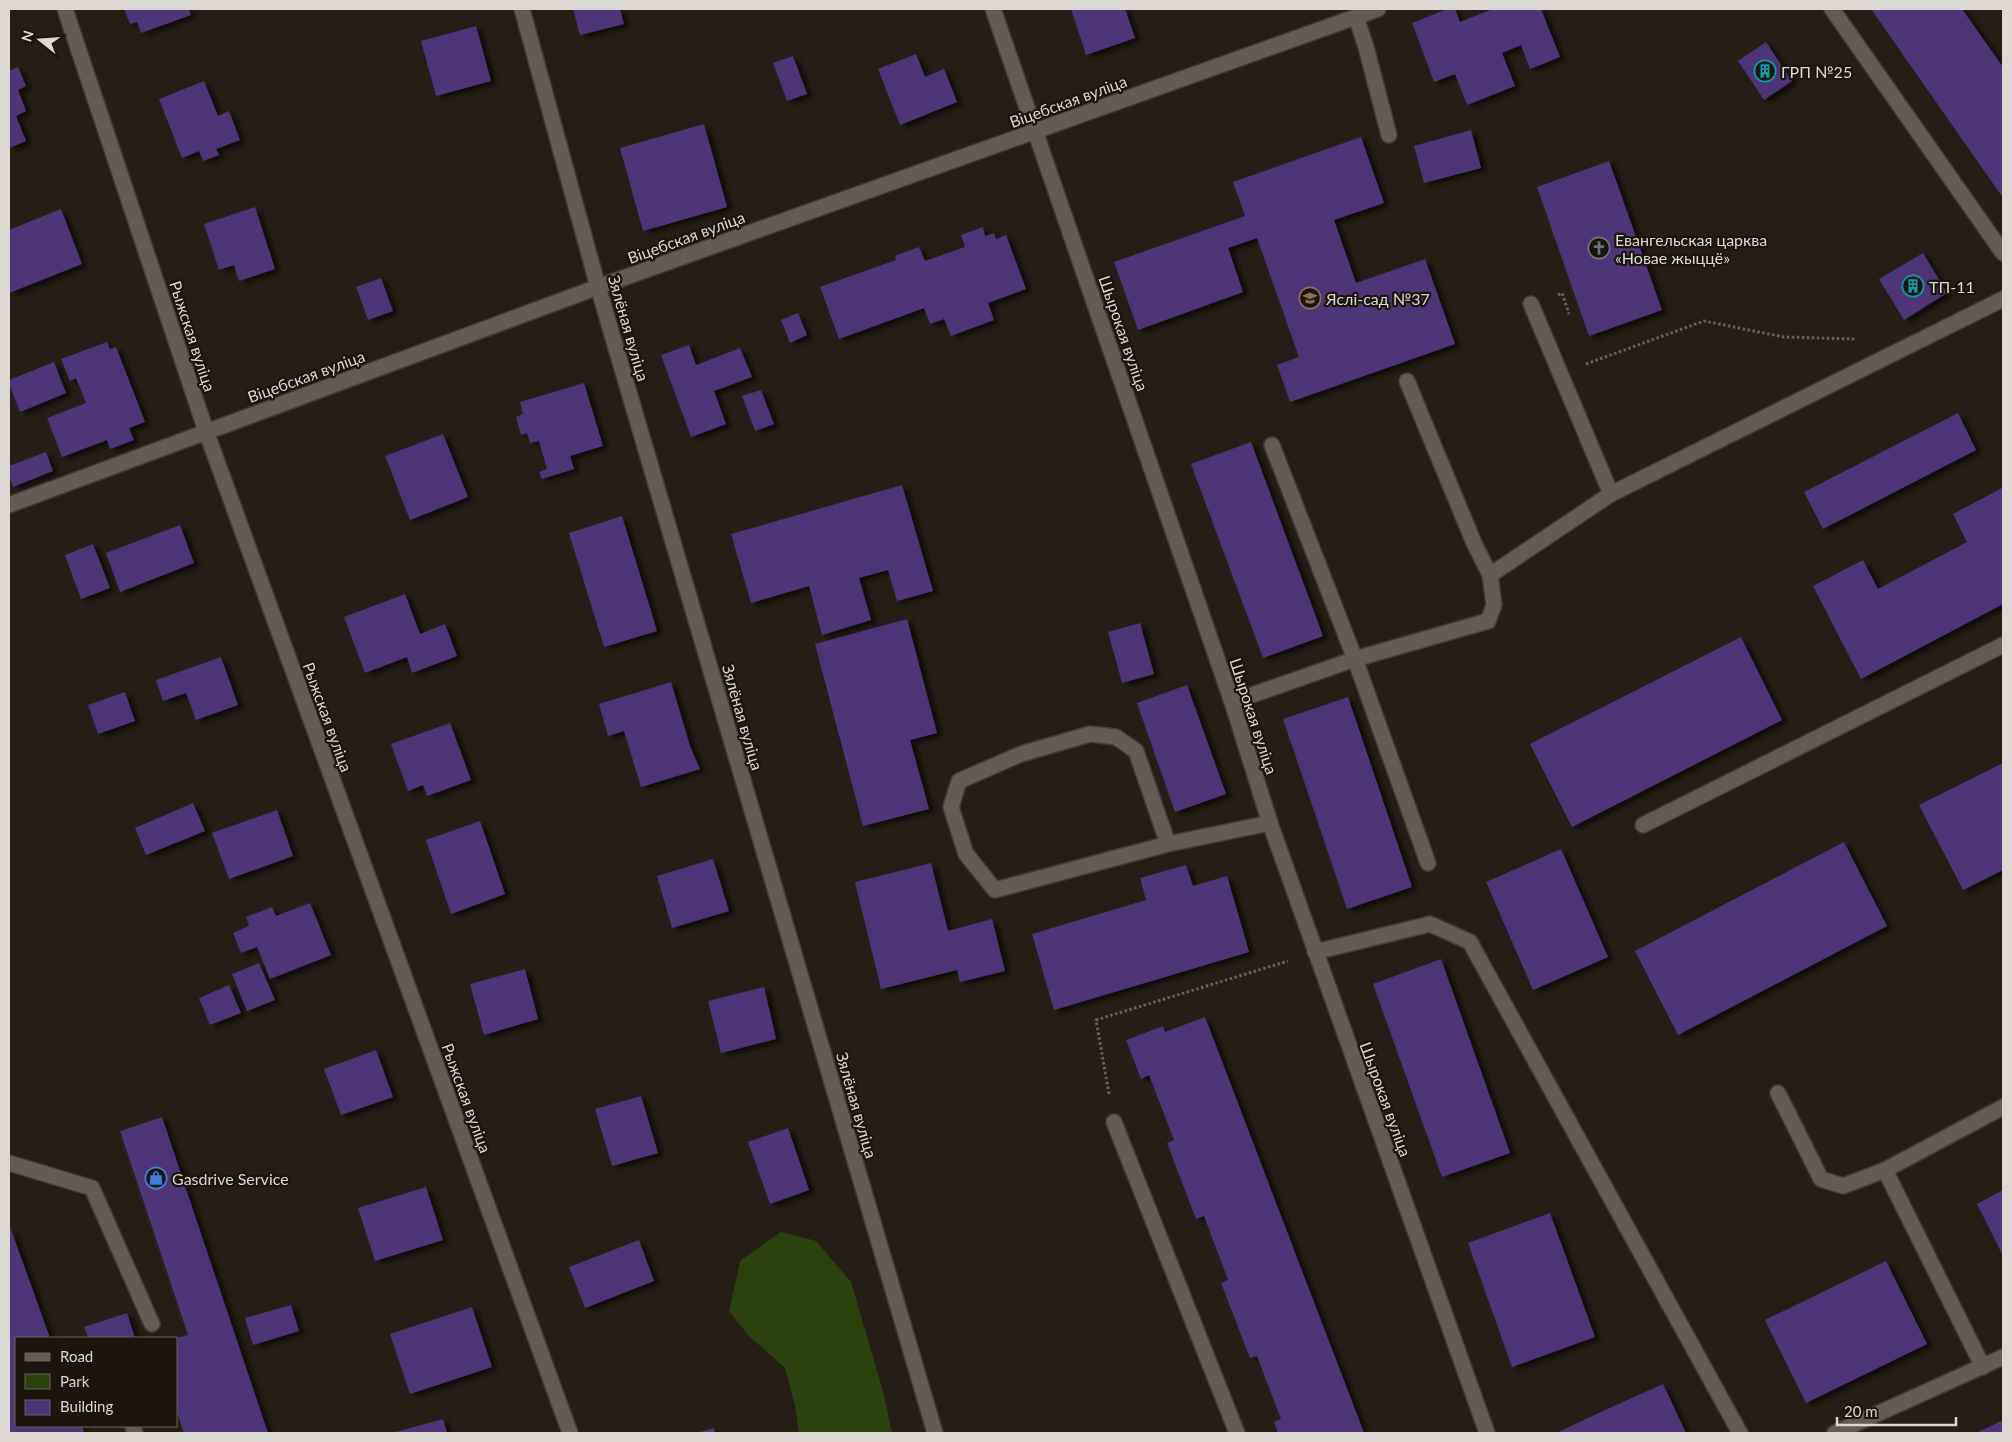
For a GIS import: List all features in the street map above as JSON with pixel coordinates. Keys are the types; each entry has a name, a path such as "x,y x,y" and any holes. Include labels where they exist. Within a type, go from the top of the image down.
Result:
{"street":[{"name":"Рыжская вуліца","path":"65,9 206,431 570,1433"},
{"name":"Зялёная вуліца","path":"522,9 598,287 935,1433"},
{"name":"Шырокая вуліца","path":"993,9 1232,702 1270,823 1487,1433"},
{"name":"Віцебская вуліца","path":"9,504 598,287 1378,9"},
{"path":"1832,9 2003,253"},
{"path":"1356,17 1366,47 1389,135"},
{"path":"1490,574 1611,494 2003,299"},
{"path":"1531,304 1611,494"},
{"path":"1232,702 1355,659 1488,621 1494,605 1490,574 1474,543 1407,380"},
{"path":"1272,445 1355,659 1428,863"},
{"path":"1644,825 2003,645"},
{"path":"1168,844 1136,751 1116,737 1090,734 1021,754 959,781 951,807 966,854 995,890 1168,844 1270,823"},
{"path":"1315,952 1430,924 1470,942 1740,1433"},
{"path":"1778,1093 1821,1179 1843,1186 1885,1170 2003,1107"},
{"path":"1114,1122 1237,1433"},
{"path":"9,1163 92,1188 152,1324"},
{"path":"1885,1170 1983,1368"},
{"path":"1835,1433 1983,1368 2003,1357"}],"path":[{"path":"1531,304 1562,293 1571,320"},
{"path":"1582,356 1586,364 1704,321 1784,337 1862,340"},
{"path":"1114,1122 1096,1020 1315,952"}],"green space":[{"path":"781,1232 816,1241 851,1282 883,1391 892,1433 799,1433 795,1405 785,1368 748,1335 729,1311 740,1261"}],"building":[{"path":"124,9 189,9 191,15 141,33 137,22 130,24"},
{"path":"573,9 620,9 624,24 580,35"},
{"path":"1071,9 1125,9 1135,38 1086,55"},
{"path":"1447,9 1455,9 1460,22 1493,9 1541,9 1560,57 1530,69 1521,45 1502,53 1515,86 1467,105 1455,74 1434,82 1412,23"},
{"path":"1871,9 1962,9 2003,67 2003,198"},
{"path":"476,26 491,81 436,96 421,41"},
{"name":"ГРП №25","path":"1766,42 1792,81 1764,100 1738,61"},
{"path":"916,54 925,77 944,69 957,102 900,125 878,69"},
{"path":"793,56 807,94 787,101 773,63"},
{"path":"18,67 26,86 18,90 26,111 16,116 26,141 9,148 9,71"},
{"path":"204,81 218,116 229,111 240,140 216,149 219,155 203,161 199,151 182,158 159,99"},
{"path":"704,124 727,207 643,231 620,148"},
{"path":"1471,130 1481,168 1424,183 1414,146"},
{"path":"1361,137 1384,203 1334,220 1356,283 1425,259 1455,344 1290,402 1277,365 1299,357 1257,238 1228,248 1243,292 1138,330 1114,262 1245,216 1233,182"},
{"name":"Евангельская царква «Новае жыццё»","path":"1609,161 1662,310 1589,336 1537,187"},
{"path":"255,207 275,269 239,281 234,265 219,270 204,224"},
{"path":"61,209 82,264 9,293 9,230"},
{"path":"983,227 985,236 994,233 996,239 1006,235 1026,289 988,303 994,320 951,336 944,319 930,324 924,308 839,339 820,287 896,260 895,256 919,247 925,261 965,247 961,235"},
{"name":"ТП-11","path":"1923,253 1947,293 1904,320 1879,279"},
{"path":"381,278 393,311 368,320 356,287"},
{"path":"798,313 807,335 790,343 781,320"},
{"path":"107,342 110,349 116,347 145,422 129,428 134,440 110,449 107,440 62,457 47,418 86,403 76,378 70,381 61,359"},
{"path":"689,345 696,365 740,348 752,377 714,391 726,424 691,437 661,355"},
{"path":"54,362 66,393 20,412 9,380"},
{"path":"584,383 603,446 570,456 574,469 542,479 539,472 547,469 539,441 530,443 527,433 521,435 516,417 523,414 520,402"},
{"path":"761,390 774,424 755,431 742,396"},
{"path":"1958,413 1976,450 1823,529 1804,492"},
{"path":"443,434 468,497 410,520 385,456"},
{"path":"1251,442 1323,636 1263,658 1191,464"},
{"path":"46,452 53,471 13,487 9,476 9,466"},
{"path":"902,485 933,591 897,601 888,570 859,578 871,620 822,635 809,586 751,603 731,534"},
{"path":"2002,488 2003,604 1861,679 1813,586 1863,560 1878,589 1967,542 1953,514"},
{"path":"622,516 657,631 604,647 569,533"},
{"path":"180,525 194,563 120,592 106,553"},
{"path":"93,544 110,588 81,599 65,555"},
{"path":"405,594 420,634 445,624 457,656 412,673 407,657 365,673 344,617"},
{"path":"907,619 937,733 910,740 929,809 863,826 815,644"},
{"path":"1140,623 1154,674 1122,683 1108,632"},
{"path":"1741,637 1782,720 1572,827 1530,744"},
{"path":"221,657 238,705 196,720 186,693 163,701 156,680"},
{"path":"671,682 690,746 700,769 641,787 624,731 608,736 599,704"},
{"path":"1187,685 1226,794 1175,812 1137,703"},
{"path":"125,692 135,721 98,734 88,705"},
{"path":"1348,697 1412,887 1347,909 1283,719"},
{"path":"450,723 471,780 427,796 423,785 408,791 391,744"},
{"path":"2003,763 2003,870 1963,890 1919,805"},
{"path":"193,803 205,831 146,855 135,828"},
{"path":"277,810 293,856 229,879 212,833"},
{"path":"480,821 505,894 451,914 426,840"},
{"path":"1844,842 1887,926 1678,1035 1635,951"},
{"path":"1561,849 1608,957 1533,990 1486,882"},
{"path":"713,859 729,911 672,928 657,876"},
{"path":"931,863 948,931 992,919 1005,971 960,982 957,970 881,989 855,882"},
{"path":"1186,865 1193,886 1227,876 1249,952 1054,1010 1032,934 1146,900 1140,878"},
{"path":"310,903 331,955 270,979 257,947 241,953 233,933 249,926 246,917 272,907 276,916"},
{"path":"1441,959 1510,1153 1442,1177 1373,984"},
{"path":"259,963 275,1000 247,1011 232,974"},
{"path":"525,969 538,1019 484,1035 470,984"},
{"path":"229,985 241,1013 210,1025 199,998"},
{"path":"764,987 776,1039 721,1053 708,1001"},
{"path":"1205,1017 1364,1433 1278,1433 1274,1422 1281,1419 1257,1356 1250,1358 1221,1283 1228,1280 1204,1216 1196,1219 1167,1143 1174,1140 1149,1075 1141,1079 1126,1040 1163,1026 1165,1032"},
{"path":"376,1050 393,1097 341,1115 324,1069"},
{"path":"641,1096 658,1153 612,1166 595,1109"},
{"path":"162,1117 268,1433 184,1433 178,1416 178,1338 188,1335 120,1131"},
{"path":"788,1128 809,1190 770,1204 748,1142"},
{"path":"426,1187 443,1240 375,1261 358,1208"},
{"path":"2003,1190 2003,1256 1977,1204"},
{"path":"1550,1213 1595,1337 1512,1367 1468,1243"},
{"path":"9,1224 50,1337 15,1337 15,1427 82,1427 84,1433 9,1433"},
{"path":"639,1240 654,1281 585,1308 569,1267"},
{"path":"1886,1261 1927,1344 1806,1403 1765,1320"},
{"path":"291,1305 299,1331 253,1345 245,1318"},
{"path":"472,1307 492,1367 410,1394 390,1334"},
{"path":"127,1313 135,1337 88,1337 84,1327"},
{"path":"1663,1384 1686,1433 1556,1433 1603,1411"},
{"path":"443,1419 447,1433 392,1433"},
{"path":"2003,1420 2003,1433 1976,1433"},
{"path":"714,1428 715,1433 696,1433"}],"place":[{"name":"ГРП №25","path":"1765,71"},
{"name":"Евангельская царква «Новае жыццё»","path":"1599,248"},
{"name":"ТП-11","path":"1913,286"},
{"name":"Яслі-сад №37","path":"1310,298"},
{"name":"Gasdrive Service","path":"156,1178"}]}
